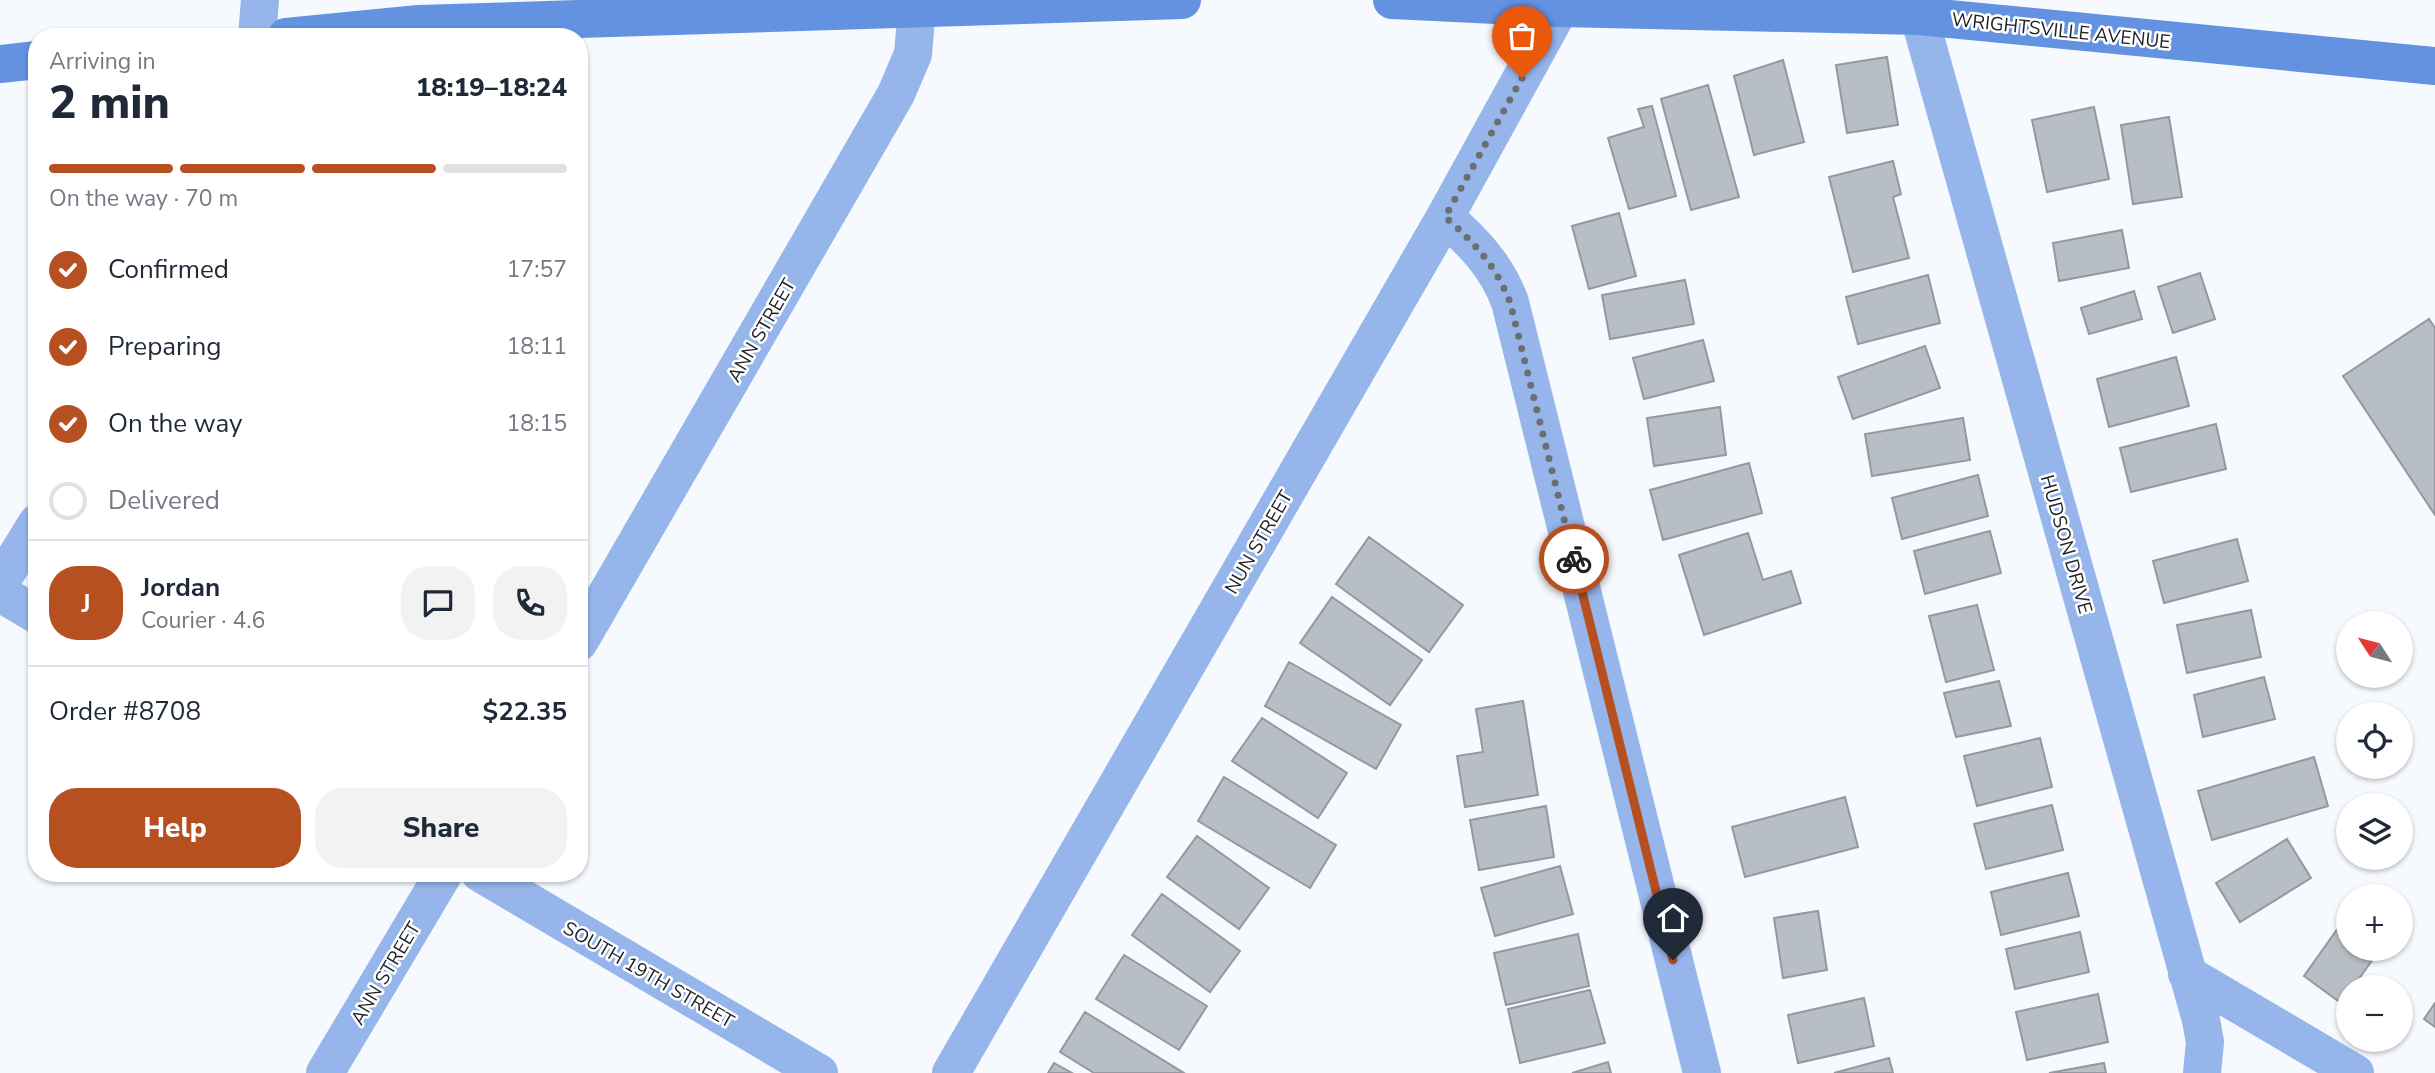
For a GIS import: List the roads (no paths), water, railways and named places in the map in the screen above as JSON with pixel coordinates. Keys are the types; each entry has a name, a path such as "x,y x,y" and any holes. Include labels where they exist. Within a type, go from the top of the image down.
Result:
{"street":[{"path":"258,28 260,0"},
{"path":"377,28 838,5 917,8 1182,0"},
{"name":"WRIGHTSVILLE AVENUE","path":"1392,0 1560,8 1921,8 2435,66"},
{"name":"ANN STREET","path":"588,626 896,94 913,54 917,8"},
{"name":"NUN STREET","path":"951,1073 1445,217 1560,8"},
{"name":"HUDSON DRIVE","path":"1921,8 2188,974 2205,1042 2202,1073"},
{"path":"0,64 28,61"},
{"path":"1445,217 1486,257 1501,280 1510,302 1702,1073"},
{"path":"0,583 28,538"},
{"path":"0,593 28,610"},
{"name":"ANN STREET","path":"325,1073 439,882"},
{"name":"SOUTH 19TH STREET","path":"495,882 819,1073"},
{"path":"2188,974 2355,1073"}]}
